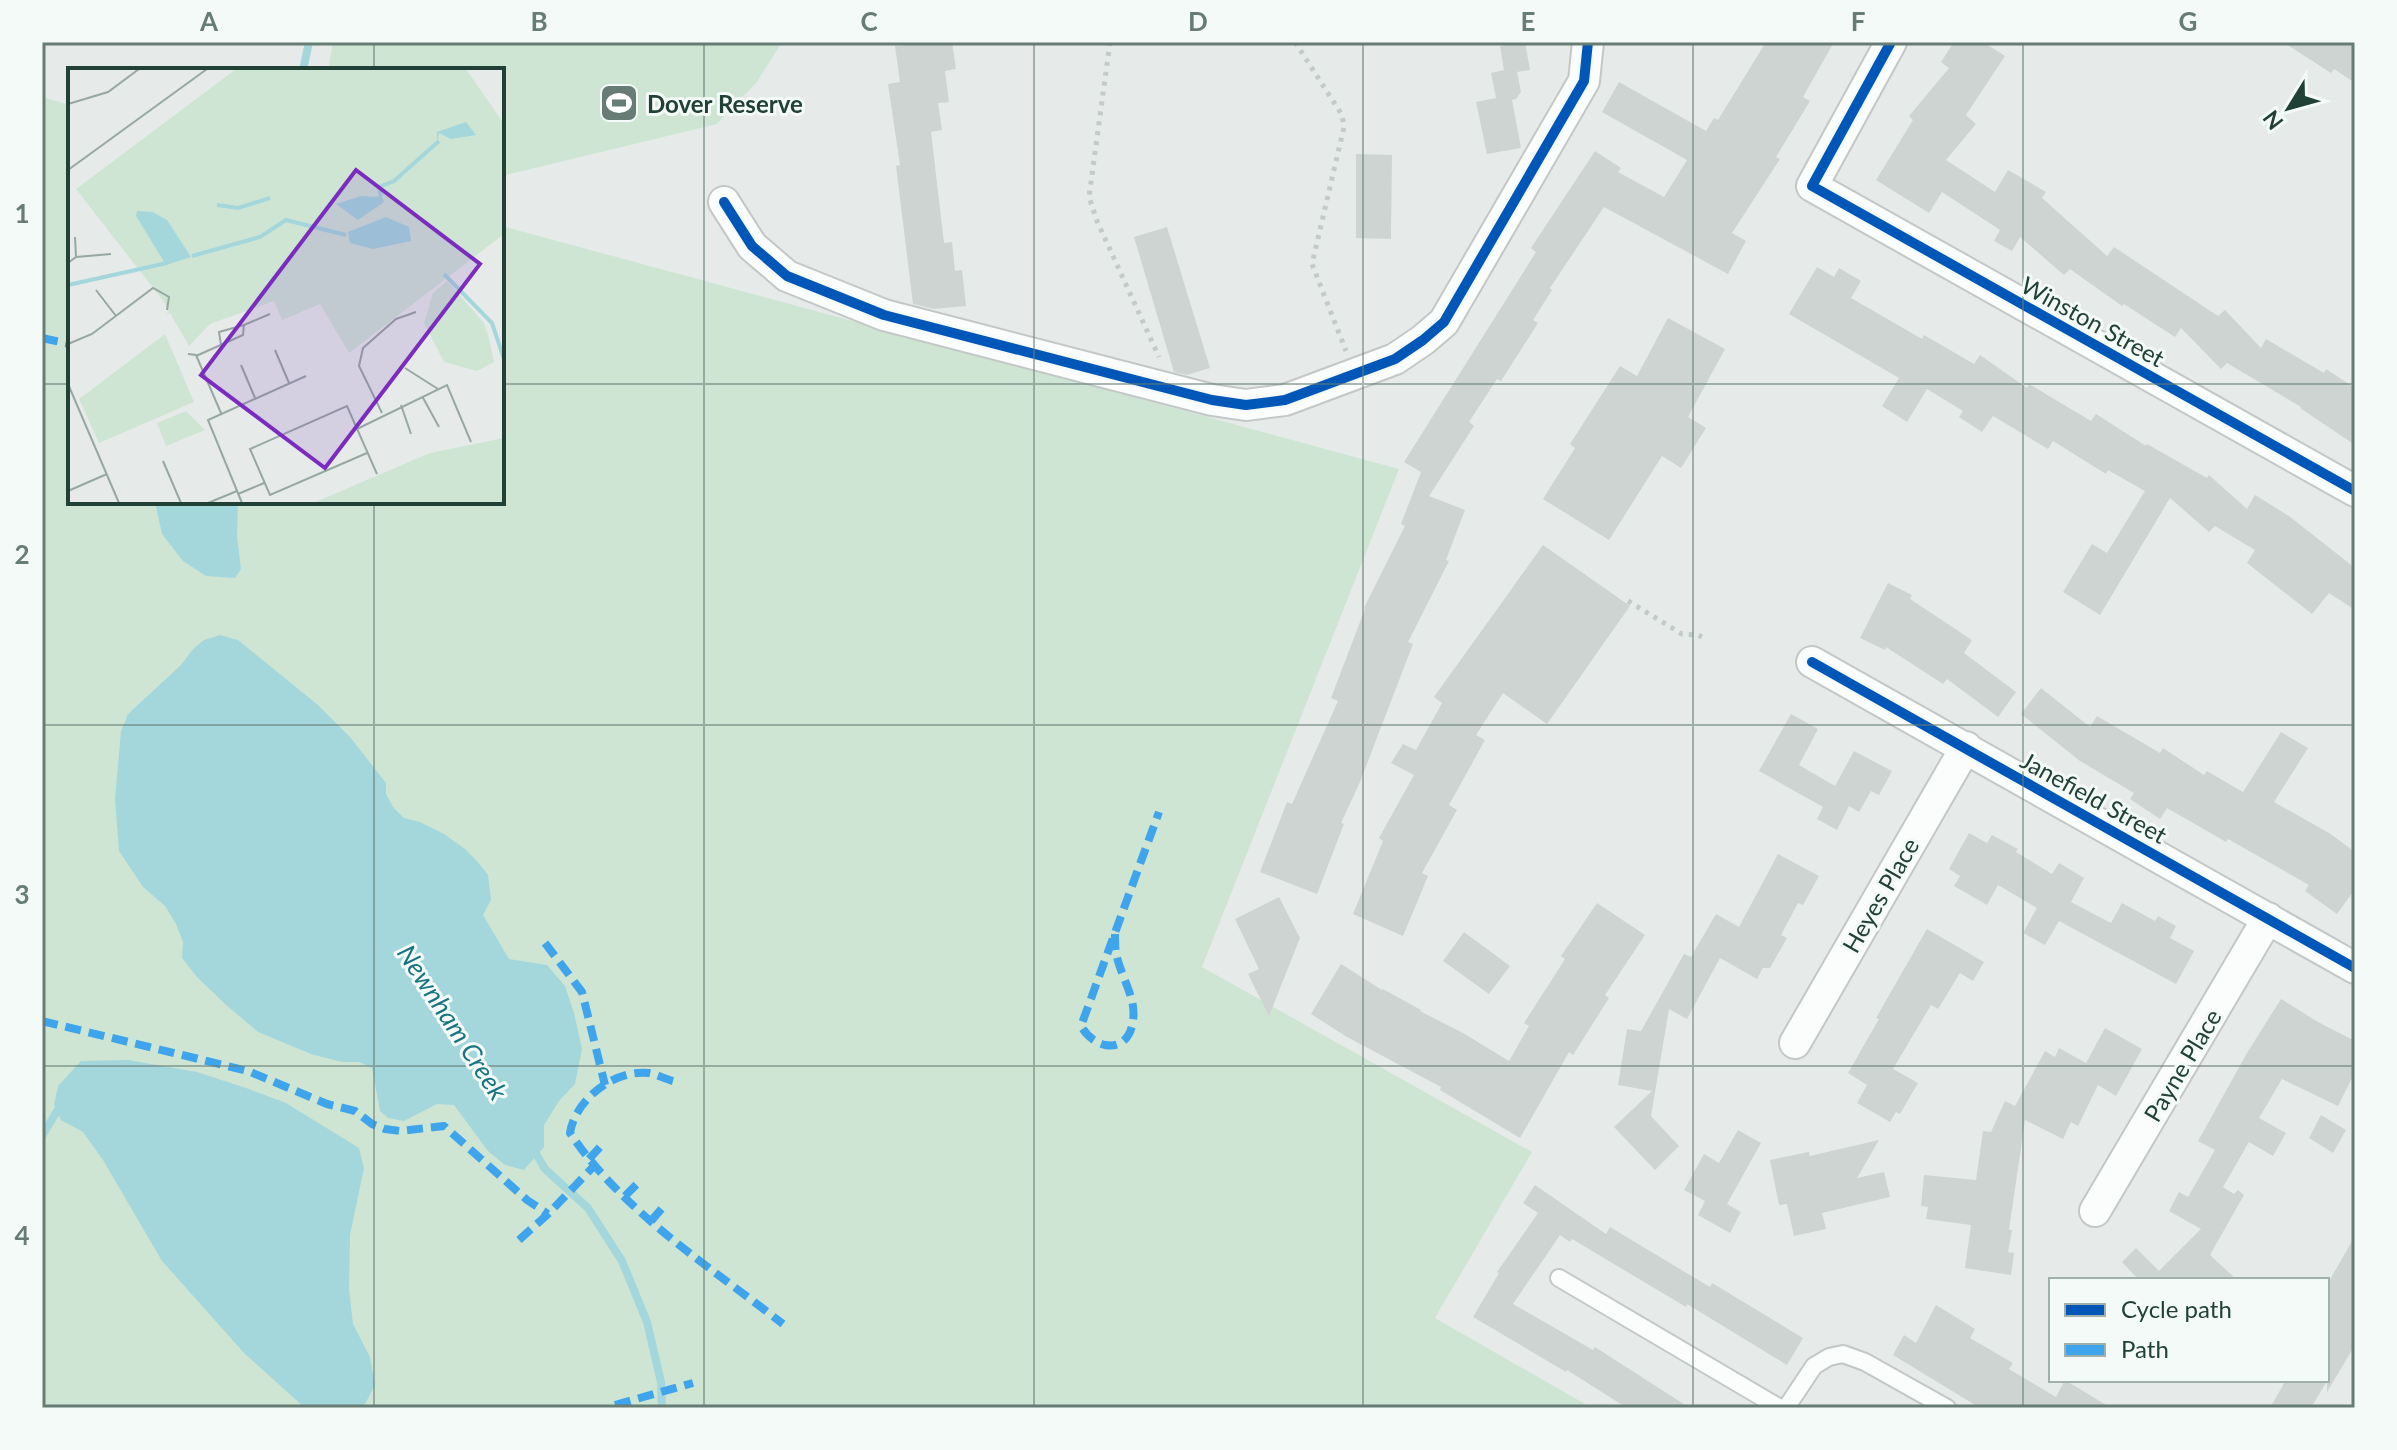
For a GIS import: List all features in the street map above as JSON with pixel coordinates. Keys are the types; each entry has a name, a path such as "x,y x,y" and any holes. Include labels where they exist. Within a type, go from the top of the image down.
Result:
{"street":[{"path":"724,202 752,246 787,276 884,315 1212,400 1246,405 1285,400 1395,359 1444,322 1584,81 1588,42"},
{"name":"Winston Street","path":"1891,42 1812,186 2355,491"},
{"name":"Janefield Street","path":"1812,662 2355,968"},
{"name":"Heyes Place","path":"1795,1043 1966,747"},
{"name":"Payne Place","path":"2095,1211 2268,918"}],"lane":[{"path":"1559,1278 1780,1408"},
{"path":"1786,1408 1814,1366 1829,1357 1843,1354 1865,1362 1947,1408"}],"path":[{"path":"1110,42 1089,197 1167,376 1168,389"},
{"path":"1295,42 1342,115 1344,127 1312,264 1355,374"},
{"path":"1628,601 1682,634 1702,637"}],"green space":[{"name":"Dover Reserve","path":"333,42 782,42 757,82 717,124 504,176 504,68 328,68"},
{"path":"42,97 68,104 68,504 504,504 504,227 1399,469 1202,967 1532,1152 1435,1318 1592,1408 42,1408"}],"water":[{"path":"155,504 238,504 237,536 241,569 235,578 206,576 183,561 162,534"},
{"path":"220,635 238,640 318,705 350,737 386,783 386,794 404,818 444,834 476,860 488,875 491,900 483,915 509,959 547,965 565,986 582,1049 575,1084 559,1101 544,1125 544,1147 524,1170 505,1165 488,1151 454,1105 437,1104 404,1121 388,1118 380,1111 372,1068 359,1062 342,1062 311,1054 258,1032 197,977 182,958 183,942 176,924 165,906 143,887 119,851 115,799 121,731 128,714 181,665 193,649 204,640"},
{"path":"128,1060 197,1072 286,1103 359,1148 364,1168 350,1235 349,1289 353,1324 370,1357 375,1385 363,1408 305,1408 244,1353 162,1261 103,1160 83,1132 61,1120 54,1105 58,1086 81,1061"}],"building":[{"path":"906,42 952,42 956,69 945,71 949,102 938,103 942,130 931,132 944,243 952,242 955,271 962,270 966,306 934,309 913,304 896,166 900,165 888,84 900,82 895,46 906,45"},
{"path":"1525,42 1530,70 1517,72 1521,92 1512,100 1521,148 1487,154 1476,102 1496,98 1491,73 1504,70 1500,46"},
{"path":"1766,42 1834,42 1803,97 1810,101 1776,157 1780,159 1732,233 1746,241 1728,274 1604,207 1550,288 1552,290 1533,320 1538,323 1501,381 1497,379 1469,422 1474,426 1429,496 1465,510 1446,560 1449,561 1408,642 1413,644 1341,823 1344,824 1317,894 1260,872 1287,802 1292,804 1338,701 1331,698 1364,608 1405,526 1401,524 1421,472 1404,462 1536,252 1531,248 1595,151 1621,168 1618,172 1664,197 1687,160 1602,112 1619,82 1706,131 1714,118 1718,120"},
{"path":"1954,42 1983,42 2005,56 1966,115 1976,124 1946,160 1995,192 2008,170 2046,192 2042,198 2107,256 2114,247 2218,316 2225,310 2261,348 2266,339 2324,373 2326,369 2355,388 2355,445 2301,407 2227,363 2221,369 2181,328 2175,337 2124,304 2122,306 2070,269 2064,275 2020,237 2012,251 1994,241 2000,230 1942,192 1929,213 1876,180 1913,120 1909,116 1949,68 1941,62"},
{"path":"2283,42 2355,42 2355,83 2334,69 2331,73"},
{"path":"1356,154 1392,155 1391,239 1356,238"},
{"path":"1167,227 1210,368 1187,375 1174,372 1134,237"},
{"path":"1817,267 1834,277 1839,268 1861,281 1851,298 1922,339 1924,335 1974,364 1980,355 2027,388 2029,384 2091,421 2096,414 2146,446 2207,478 2209,475 2247,509 2255,495 2289,516 2355,568 2355,610 2329,593 2312,614 2247,563 2255,550 2215,526 2209,532 2170,498 2100,615 2063,592 2092,544 2107,553 2145,491 2108,470 2106,474 2053,441 2048,449 1993,416 1982,432 1959,417 1963,411 1927,389 1907,422 1882,406 1899,378 1789,314"},
{"path":"1668,318 1725,349 1688,417 1706,428 1681,468 1662,456 1609,540 1543,499 1575,448 1570,444 1620,366 1637,376"},
{"path":"1543,545 1630,606 1547,724 1503,693 1476,735 1485,740 1449,805 1457,810 1422,873 1428,876 1403,936 1353,914 1383,841 1379,838 1414,775 1391,763 1403,744 1416,750 1442,703 1434,697"},
{"path":"1888,583 1912,595 1910,599 1972,640 1964,653 2016,692 1998,717 1947,679 1943,684 1886,647 1885,650 1860,638"},
{"path":"2041,688 2090,727 2097,716 2160,753 2163,748 2204,775 2207,771 2243,792 2281,732 2308,748 2274,802 2329,833 2355,852 2355,889 2337,914 2305,891 2309,885 2228,839 2226,842 2167,808 2160,819 2130,799 2134,793 2080,761 2021,714"},
{"path":"1791,714 1818,729 1799,765 1835,786 1854,751 1892,771 1879,795 1871,791 1859,812 1849,806 1837,830 1817,819 1823,807 1759,771"},
{"path":"1969,833 1987,843 1992,835 2018,849 2016,852 2052,874 2059,863 2084,878 2071,902 2111,923 2122,903 2155,921 2158,916 2176,926 2170,938 2194,951 2176,984 2059,921 2045,945 2023,933 2037,908 1998,885 1987,905 1954,886 1960,876 1949,869"},
{"path":"1778,854 1819,876 1803,905 1798,903 1781,935 1787,938 1770,968 1763,968 1757,979 1720,958 1687,1019 1669,1009 1651,1116 1679,1146 1655,1170 1614,1127 1652,1091 1618,1085 1627,1029 1641,1031 1684,954 1691,957 1716,914 1739,927"},
{"path":"1279,897 1300,938 1269,1016 1248,974 1259,969 1235,919"},
{"path":"1597,903 1645,935 1605,995 1609,998 1573,1055 1569,1052 1520,1138 1440,1090 1441,1087 1347,1037 1311,1014 1341,964 1509,1061 1529,1026 1524,1023 1565,959 1561,956"},
{"path":"1927,929 1984,962 1973,981 1960,973 1938,1009 1931,1005 1893,1069 1918,1083 1900,1114 1896,1112 1890,1122 1857,1103 1867,1085 1848,1073"},
{"path":"1464,932 1510,966 1489,994 1443,961"},
{"path":"2281,999 2355,1041 2355,1072 2338,1106 2282,1079 2259,1118 2286,1133 2273,1156 2249,1142 2223,1187 2234,1194 2238,1190 2244,1195 2210,1255 2235,1278 2137,1278 2122,1262 2136,1248 2159,1271 2201,1229 2169,1211 2179,1192 2188,1197 2215,1150 2198,1141"},
{"path":"2105,1028 2142,1049 2116,1096 2098,1085 2078,1126 2071,1122 2063,1139 2025,1120 2009,1230 2012,1230 2008,1252 2014,1253 2011,1275 1965,1268 1971,1225 1926,1219 1928,1207 1921,1206 1924,1175 1976,1180 1983,1131 1991,1132 2005,1101 2015,1106 2045,1051 2055,1057 2059,1048 2086,1063"},
{"path":"2321,1115 2346,1130 2333,1153 2309,1138"},
{"path":"1738,1130 1761,1143 1727,1204 1741,1212 1730,1233 1698,1215 1705,1201 1684,1190 1704,1154 1719,1163"},
{"path":"1879,1140 1857,1178 1884,1172 1890,1197 1822,1213 1826,1229 1794,1236 1787,1204 1779,1205 1770,1160 1809,1152 1810,1156"},
{"path":"1535,1185 1606,1234 1610,1227 1803,1338 1787,1365 1687,1304 1686,1307 1572,1239 1570,1242 1560,1235 1513,1304 1593,1350 1595,1347 1690,1408 1627,1408 1473,1317 1497,1272 1538,1213 1523,1203"},
{"path":"2355,1236 2355,1345 2327,1392 2329,1382 2329,1282"},
{"path":"1936,1305 1975,1329 1970,1338 2013,1363 2009,1369 2056,1397 2064,1382 2068,1382 2111,1408 1980,1408 1893,1355 1904,1335 1916,1343"},
{"path":"2285,1382 2326,1382 2311,1408 2270,1408"}],"waterway":[{"name":"Newnham Creek","path":"303,68 309,42"},
{"path":"42,1136 57,1111"},
{"name":"Newnham Creek","path":"532,1147 545,1169 588,1208 622,1261 647,1322 661,1382 662,1408"}],"marked path":[{"path":"42,338 68,344"},
{"path":"1115,934 1116,953 1132,1001 1133,1017 1126,1039 1114,1045 1105,1045 1091,1038 1081,1026 1159,812"},
{"path":"545,943 582,992 605,1085"},
{"path":"42,1021 248,1071 327,1104 355,1111 372,1124 385,1129 400,1131 444,1126 527,1200 548,1214"},
{"path":"673,1081 652,1074 636,1073 610,1082 588,1098 573,1121 570,1133 591,1162 641,1213 783,1324"},
{"path":"589,1159 600,1147"},
{"path":"519,1240 595,1165"},
{"path":"625,1196 639,1182"},
{"path":"651,1221 665,1205"},
{"path":"615,1405 693,1383"}],"cycle path":[{"path":"724,202 752,246 787,276 884,315 1212,400 1246,405 1285,400 1395,359 1444,322 1584,81 1588,42"},
{"path":"1891,42 1812,186 2355,491"},
{"path":"1812,662 2355,968"}],"place":[{"name":"Dover Reserve","path":"619,103"}]}
